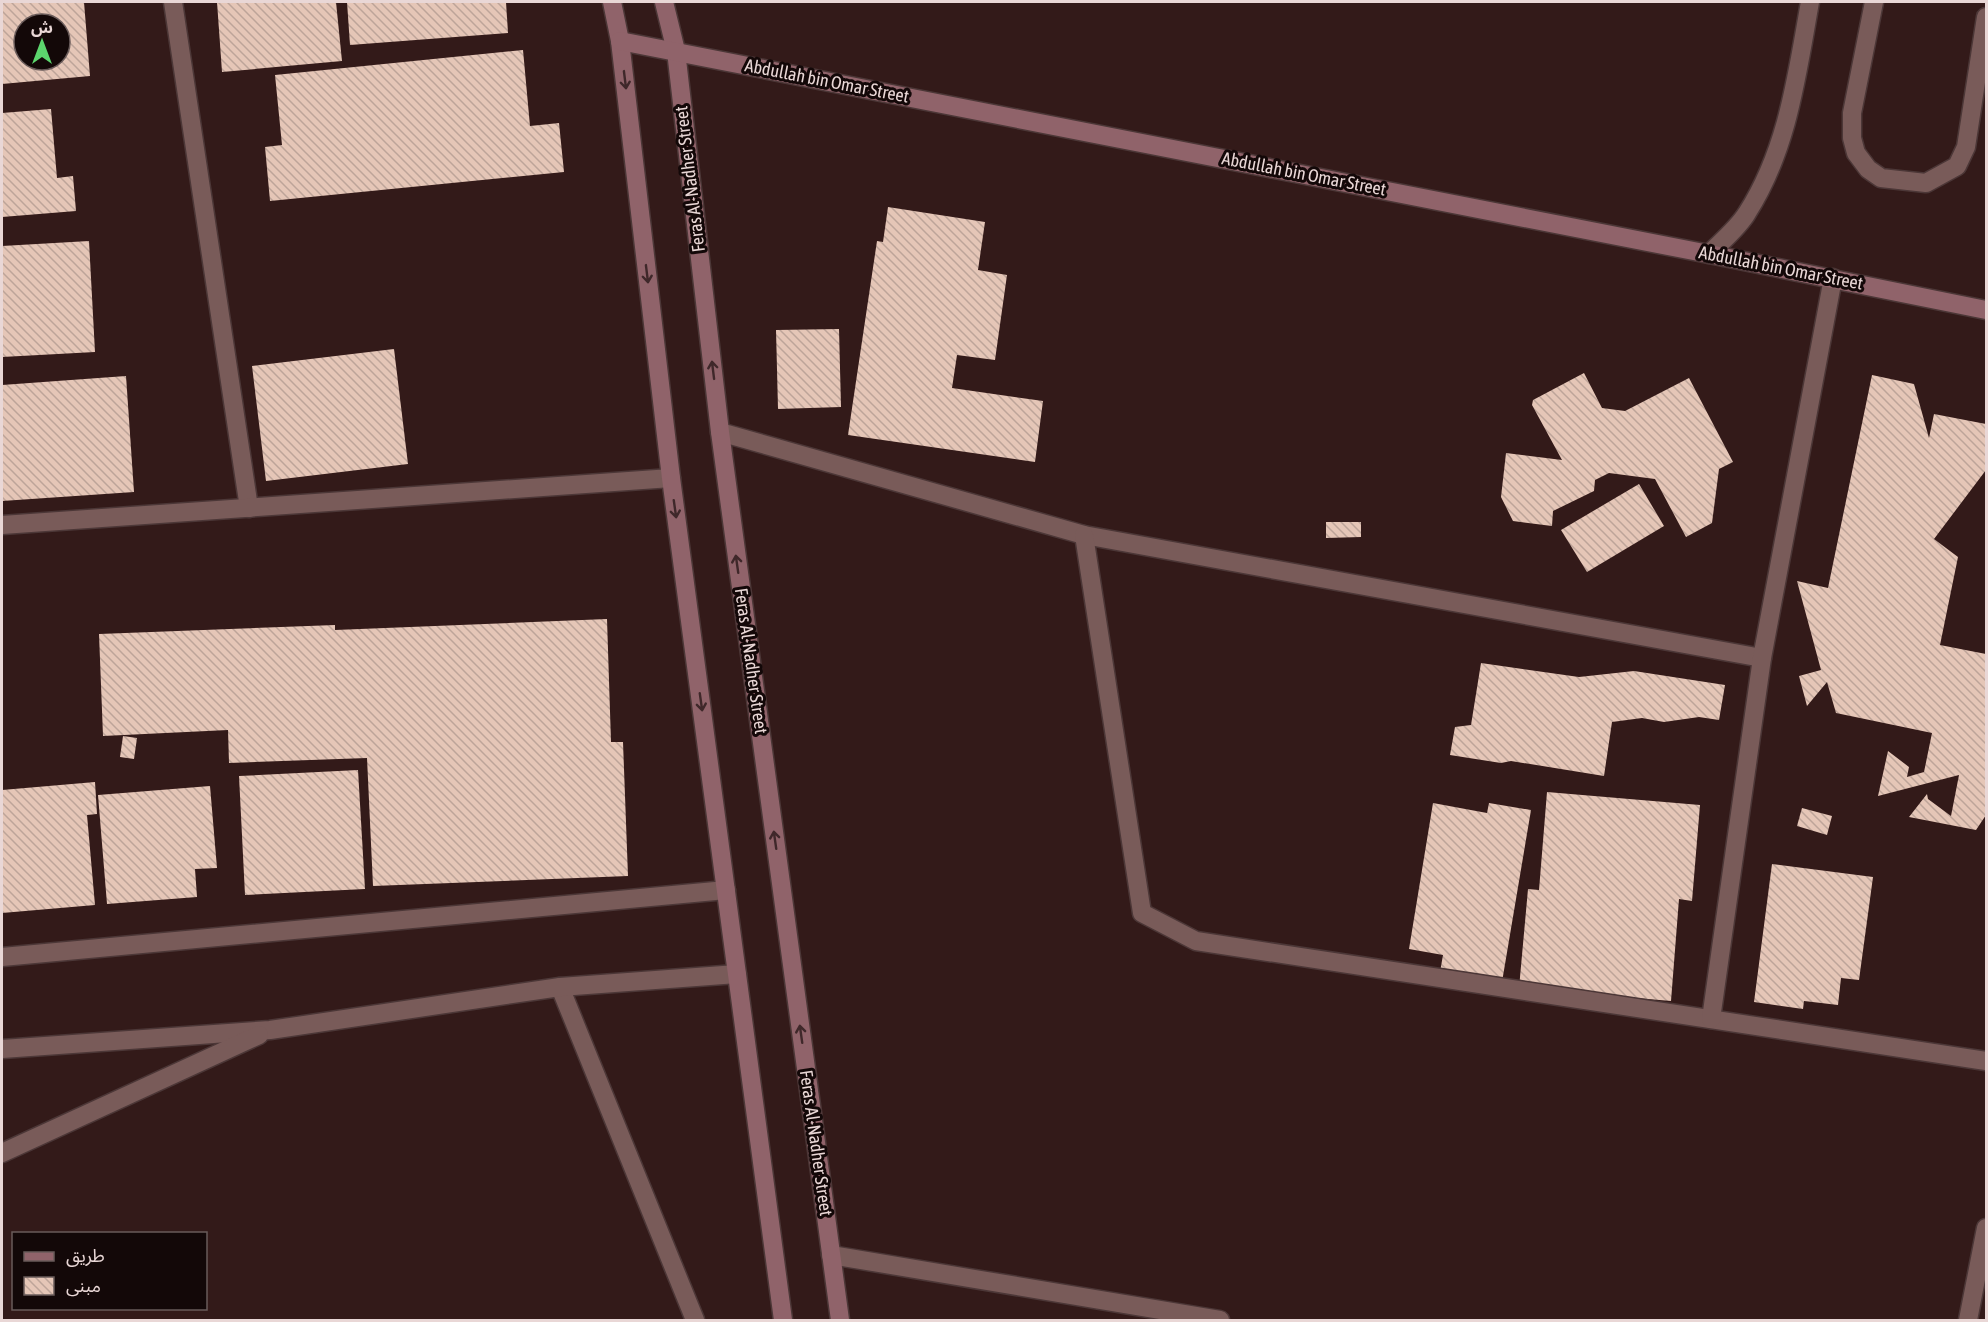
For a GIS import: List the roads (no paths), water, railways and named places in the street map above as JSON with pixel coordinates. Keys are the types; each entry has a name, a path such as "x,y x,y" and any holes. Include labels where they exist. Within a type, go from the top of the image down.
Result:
{"street":[{"path":"173,2 249,508"},
{"path":"612,2 620,41 671,478 783,1320"},
{"name":"Feras Al-Nadher Street","path":"664,2 676,51 720,432 840,1320"},
{"path":"1709,254 1746,215 1779,149 1793,95 1810,2"},
{"path":"1874,2 1852,113 1852,138 1856,153 1868,169 1881,178 1899,181 1926,183 1957,166 1966,147 1986,17"},
{"name":"Abdullah bin Omar Street","path":"620,41 1833,278 1986,310"},
{"path":"1711,1019 1762,658 1833,278"},
{"path":"720,432 1084,535 1762,658"},
{"path":"2,525 671,478"},
{"path":"1084,535 1142,913 1196,941 1986,1061"},
{"path":"2,957 726,890"},
{"path":"2,1049 270,1030 560,987 737,974"},
{"path":"560,987 695,1320"},
{"path":"2,1153 270,1030"},
{"path":"1968,1320 1986,1228"},
{"path":"831,1256 1220,1320"}]}
